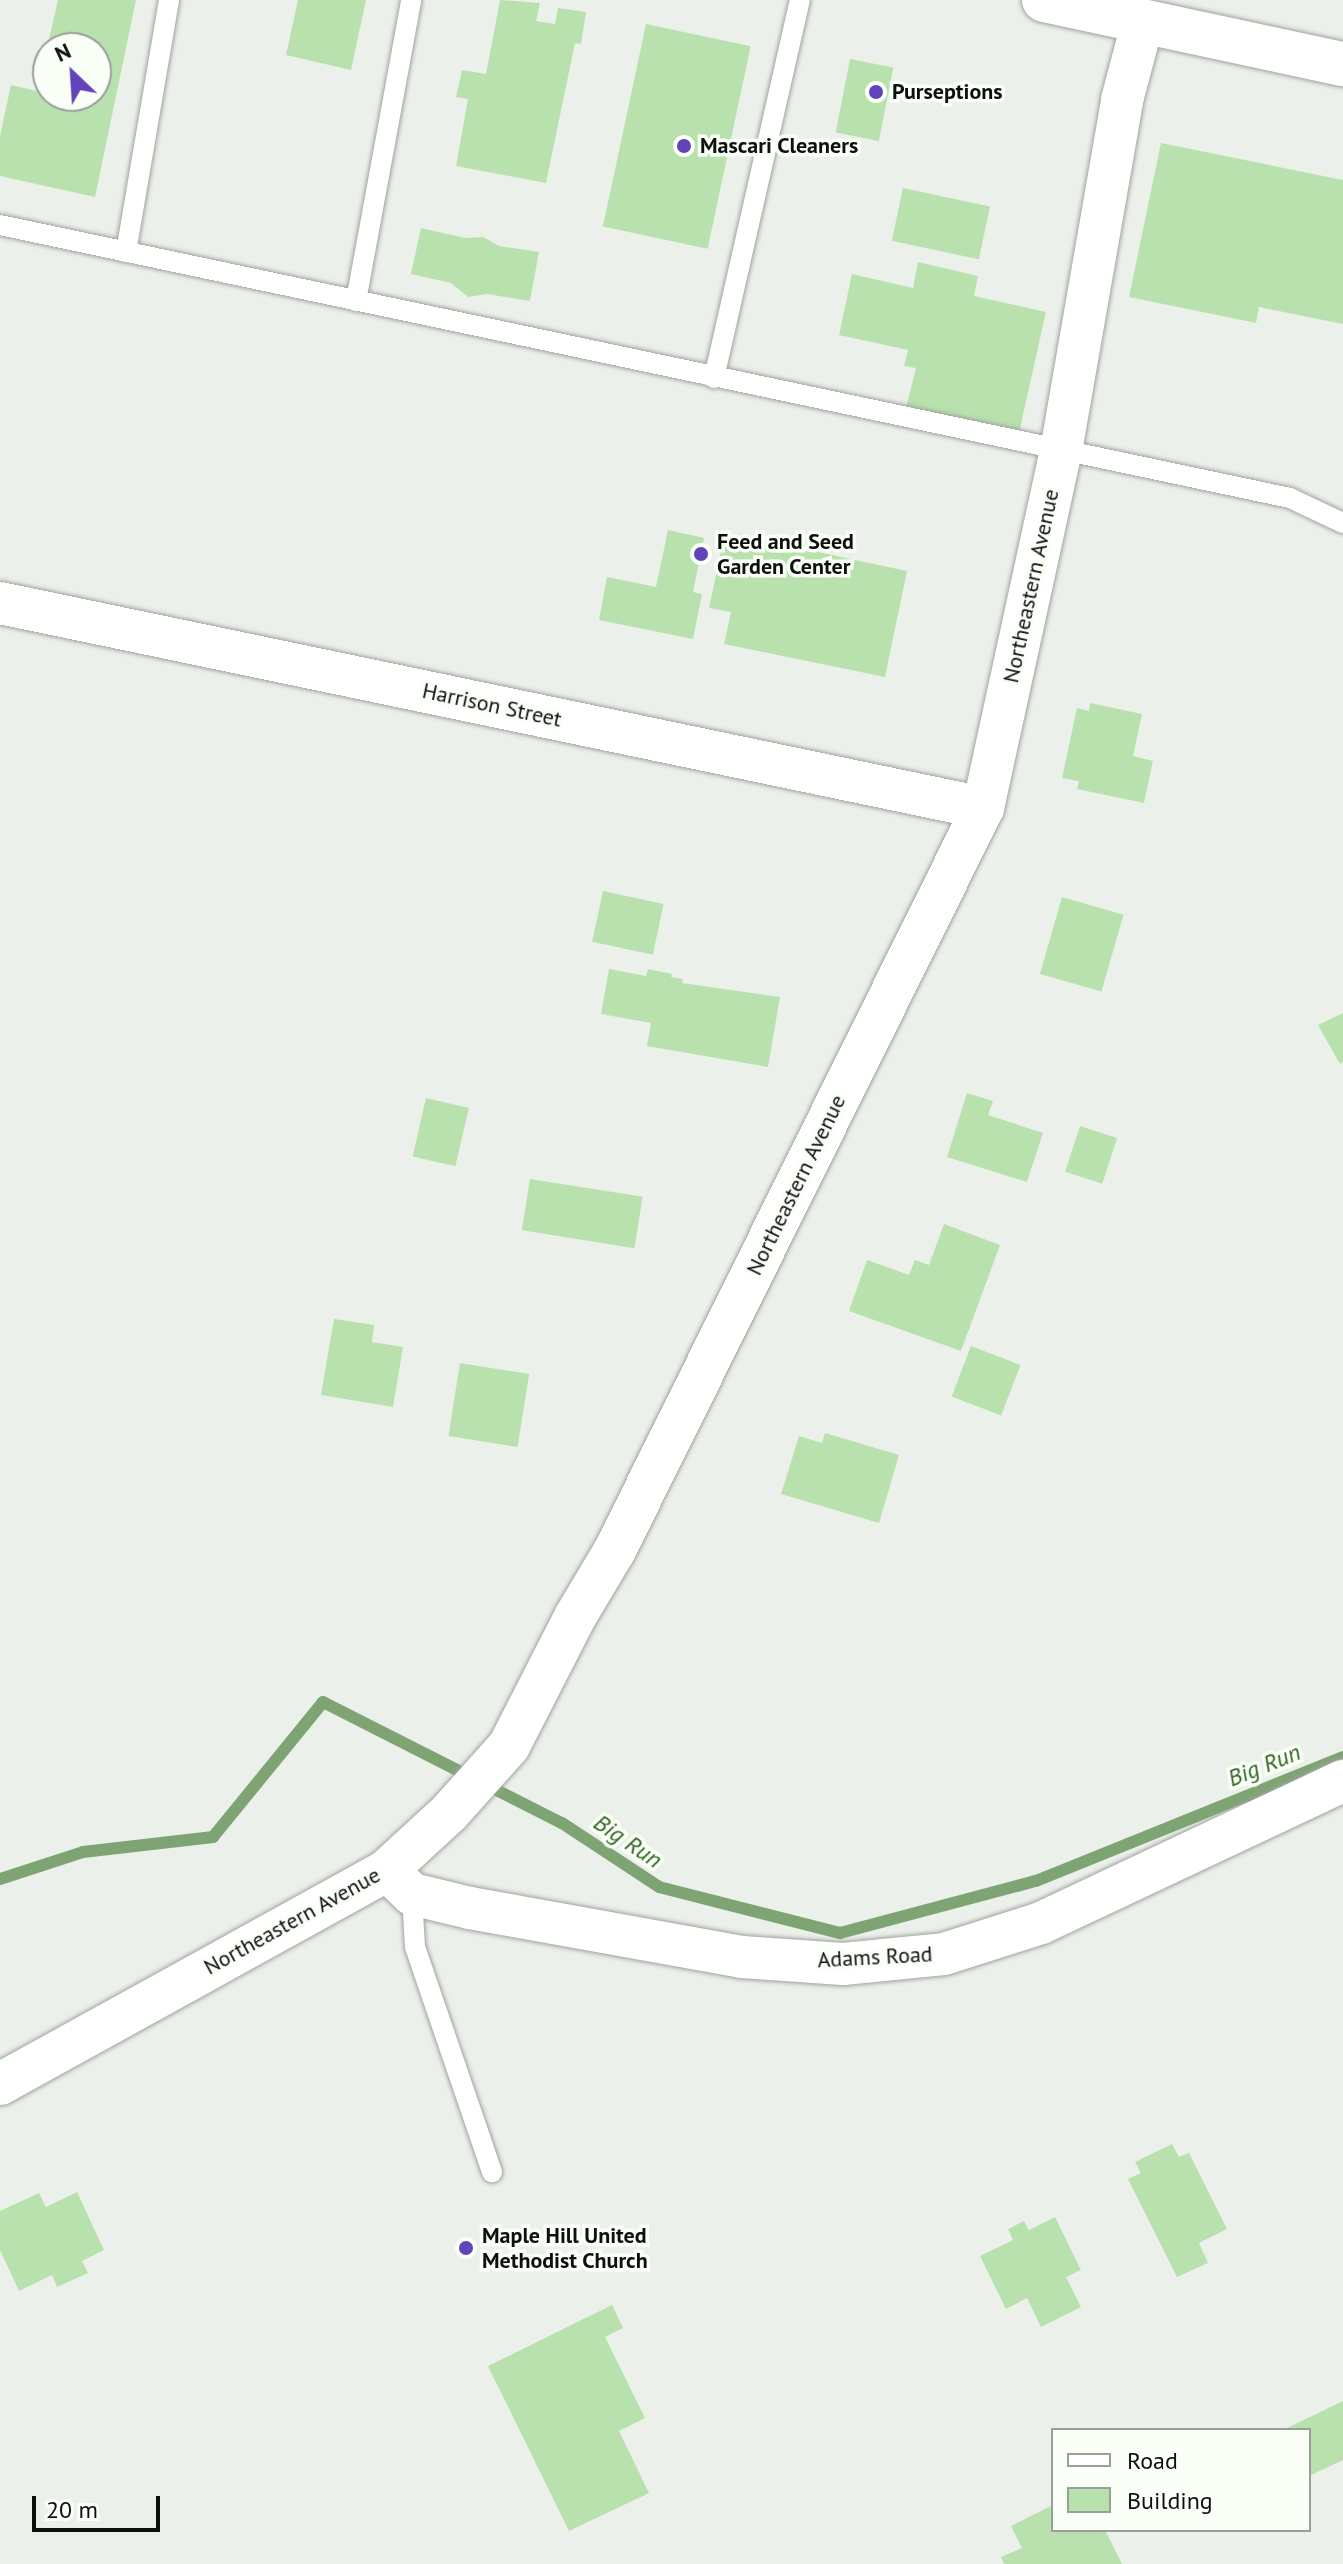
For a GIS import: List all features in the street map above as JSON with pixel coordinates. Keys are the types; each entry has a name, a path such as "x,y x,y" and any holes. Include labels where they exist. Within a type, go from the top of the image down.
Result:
{"street":[{"path":"1044,0 1147,10 1343,64"},
{"name":"Northeastern Avenue","path":"0,2084 399,1882 449,1813 509,1746 575,1617 615,1550 983,808 1061,451 1122,100 1147,10"},
{"name":"Harrison Street","path":"0,603 983,808"},
{"name":"Adams Road","path":"399,1882 742,1957 843,1964 944,1954 1041,1923 1343,1781"}],"lane":[{"path":"126,252 169,0"},
{"path":"356,301 411,0"},
{"path":"714,378 800,0"},
{"path":"0,225 1290,498 1343,523"},
{"path":"399,1882 415,1947 492,2172"}],"building":[{"path":"58,0 136,0 95,197 0,176 0,136 11,85 32,90 32,112 112,112 112,32 51,32"},
{"path":"298,0 366,0 351,70 286,55"},
{"path":"500,0 540,3 536,21 555,24 558,8 586,12 581,44 575,43 546,183 456,166 468,99 456,97 462,70 486,74"},
{"path":"646,24 751,46 708,249 603,226"},
{"path":"850,59 893,67 879,141 836,133"},
{"path":"1161,143 1343,180 1343,324 1259,307 1256,323 1129,297"},
{"path":"903,188 990,207 979,259 892,241"},
{"path":"421,228 465,238 483,237 499,246 539,252 530,301 487,294 468,297 451,283 411,274"},
{"path":"918,262 978,276 974,296 1046,312 1019,433 906,408 916,368 904,366 908,350 839,335 852,274 913,288"},
{"path":"668,530 704,538 693,592 702,594 693,639 599,620 607,577 656,587"},
{"path":"724,536 765,545 766,541 907,571 885,677 724,644 731,612 709,608"},
{"path":"1090,703 1142,714 1133,756 1153,761 1144,803 1077,789 1079,781 1062,778 1077,708 1089,711"},
{"path":"603,891 664,904 653,955 592,942"},
{"path":"1062,897 1124,915 1101,992 1040,974"},
{"path":"609,969 646,976 648,969 672,974 671,977 683,979 682,983 780,997 768,1067 647,1046 651,1023 601,1014"},
{"path":"1343,1013 1343,1062 1340,1064 1318,1025"},
{"path":"967,1093 993,1101 988,1115 1043,1133 1027,1182 947,1157"},
{"path":"426,1098 469,1108 455,1166 413,1156"},
{"path":"1080,1126 1117,1138 1102,1184 1065,1172"},
{"path":"530,1179 643,1197 634,1248 522,1230"},
{"path":"944,1224 1000,1245 961,1351 849,1311 867,1260 909,1275 915,1260 929,1265"},
{"path":"334,1319 374,1325 372,1342 403,1347 393,1407 321,1395"},
{"path":"971,1346 1020,1365 1001,1415 952,1396"},
{"path":"460,1363 529,1374 518,1447 448,1436"},
{"path":"825,1433 899,1455 879,1523 781,1494 799,1436 822,1443"},
{"path":"1172,2144 1179,2157 1189,2153 1227,2229 1199,2243 1208,2263 1177,2277 1128,2179 1141,2173 1135,2162"},
{"path":"77,2192 104,2250 82,2261 88,2273 57,2287 52,2275 19,2291 0,2250 0,2211 39,2193 46,2207"},
{"path":"1055,2217 1081,2270 1066,2277 1081,2307 1041,2327 1027,2298 1006,2309 980,2256 1013,2240 1008,2229 1024,2221 1029,2230"},
{"path":"612,2305 623,2328 605,2337 645,2418 619,2431 649,2493 569,2531 488,2366"},
{"path":"1343,2401 1343,2460 1311,2475 1311,2428 1287,2428"},
{"path":"1051,2506 1051,2532 1106,2532 1122,2564 1004,2564 1001,2557 1022,2548 1011,2526"}],"waterway":[{"name":"Big Run","path":"0,1879 83,1852 213,1837 323,1702 562,1823 659,1887 840,1933 1036,1881 1343,1757"}],"place":[{"name":"Purseptions","path":"876,92"},
{"name":"Mascari Cleaners","path":"684,146"},
{"name":"Feed and Seed Garden Center","path":"701,554"},
{"name":"Maple Hill United Methodist Church","path":"466,2248"}]}
